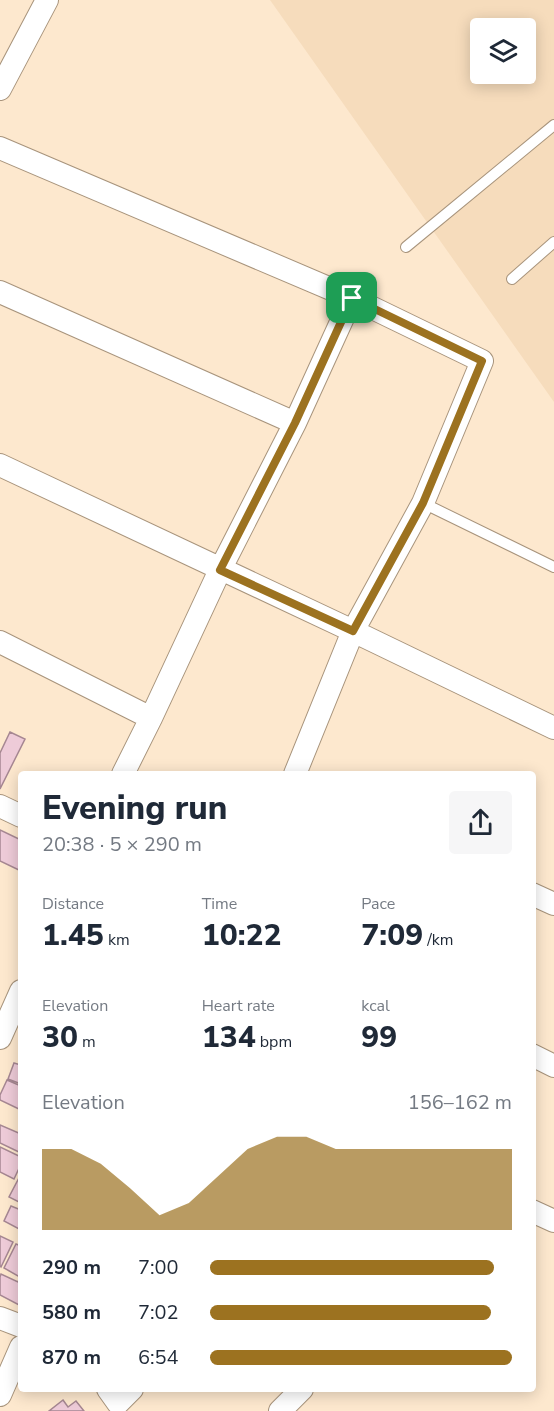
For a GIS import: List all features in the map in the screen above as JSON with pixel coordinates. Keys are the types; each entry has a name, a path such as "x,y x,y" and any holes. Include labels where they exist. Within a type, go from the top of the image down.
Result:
{"street":[{"path":"0,89 47,0"},
{"path":"0,148 352,298 482,361 423,503 353,631 296,771"},
{"path":"0,292 295,423"},
{"path":"125,771 152,718 220,570 295,423 352,298"},
{"path":"0,465 554,728"},
{"path":"0,642 152,718"},
{"path":"0,806 18,815"},
{"path":"536,896 554,904"},
{"path":"0,1038 18,998"},
{"path":"536,1057 554,1066"},
{"path":"536,1213 554,1221"},
{"path":"0,1318 18,1325"},
{"path":"0,1395 18,1354"},
{"path":"280,1411 299,1392"}],"lane":[{"path":"406,248 554,125"},
{"path":"512,279 554,242"},
{"path":"423,503 554,567"}],"shaded area":[{"path":"270,0 554,0 554,402"}],"building":[{"path":"10,732 25,739 0,789 0,753"},
{"path":"0,830 18,839 18,870 0,861"},
{"path":"14,1063 18,1064 18,1083 8,1079"},
{"path":"7,1080 18,1085 18,1109 0,1100"},
{"path":"0,1125 18,1133 18,1152 0,1143"},
{"path":"0,1147 18,1156 18,1170 14,1179 0,1172"},
{"path":"18,1180 18,1202 9,1197"},
{"path":"11,1206 18,1209 18,1228 4,1221"},
{"path":"0,1236 13,1242 1,1267 0,1266"},
{"path":"16,1244 18,1245 18,1276 4,1268"},
{"path":"1,1274 18,1282 18,1304 0,1295"},
{"path":"63,1400 68,1407 76,1401 84,1411 49,1411"}],"route":[{"path":"352,298 482,361 423,503 353,631 220,570 295,423 352,298"}]}
